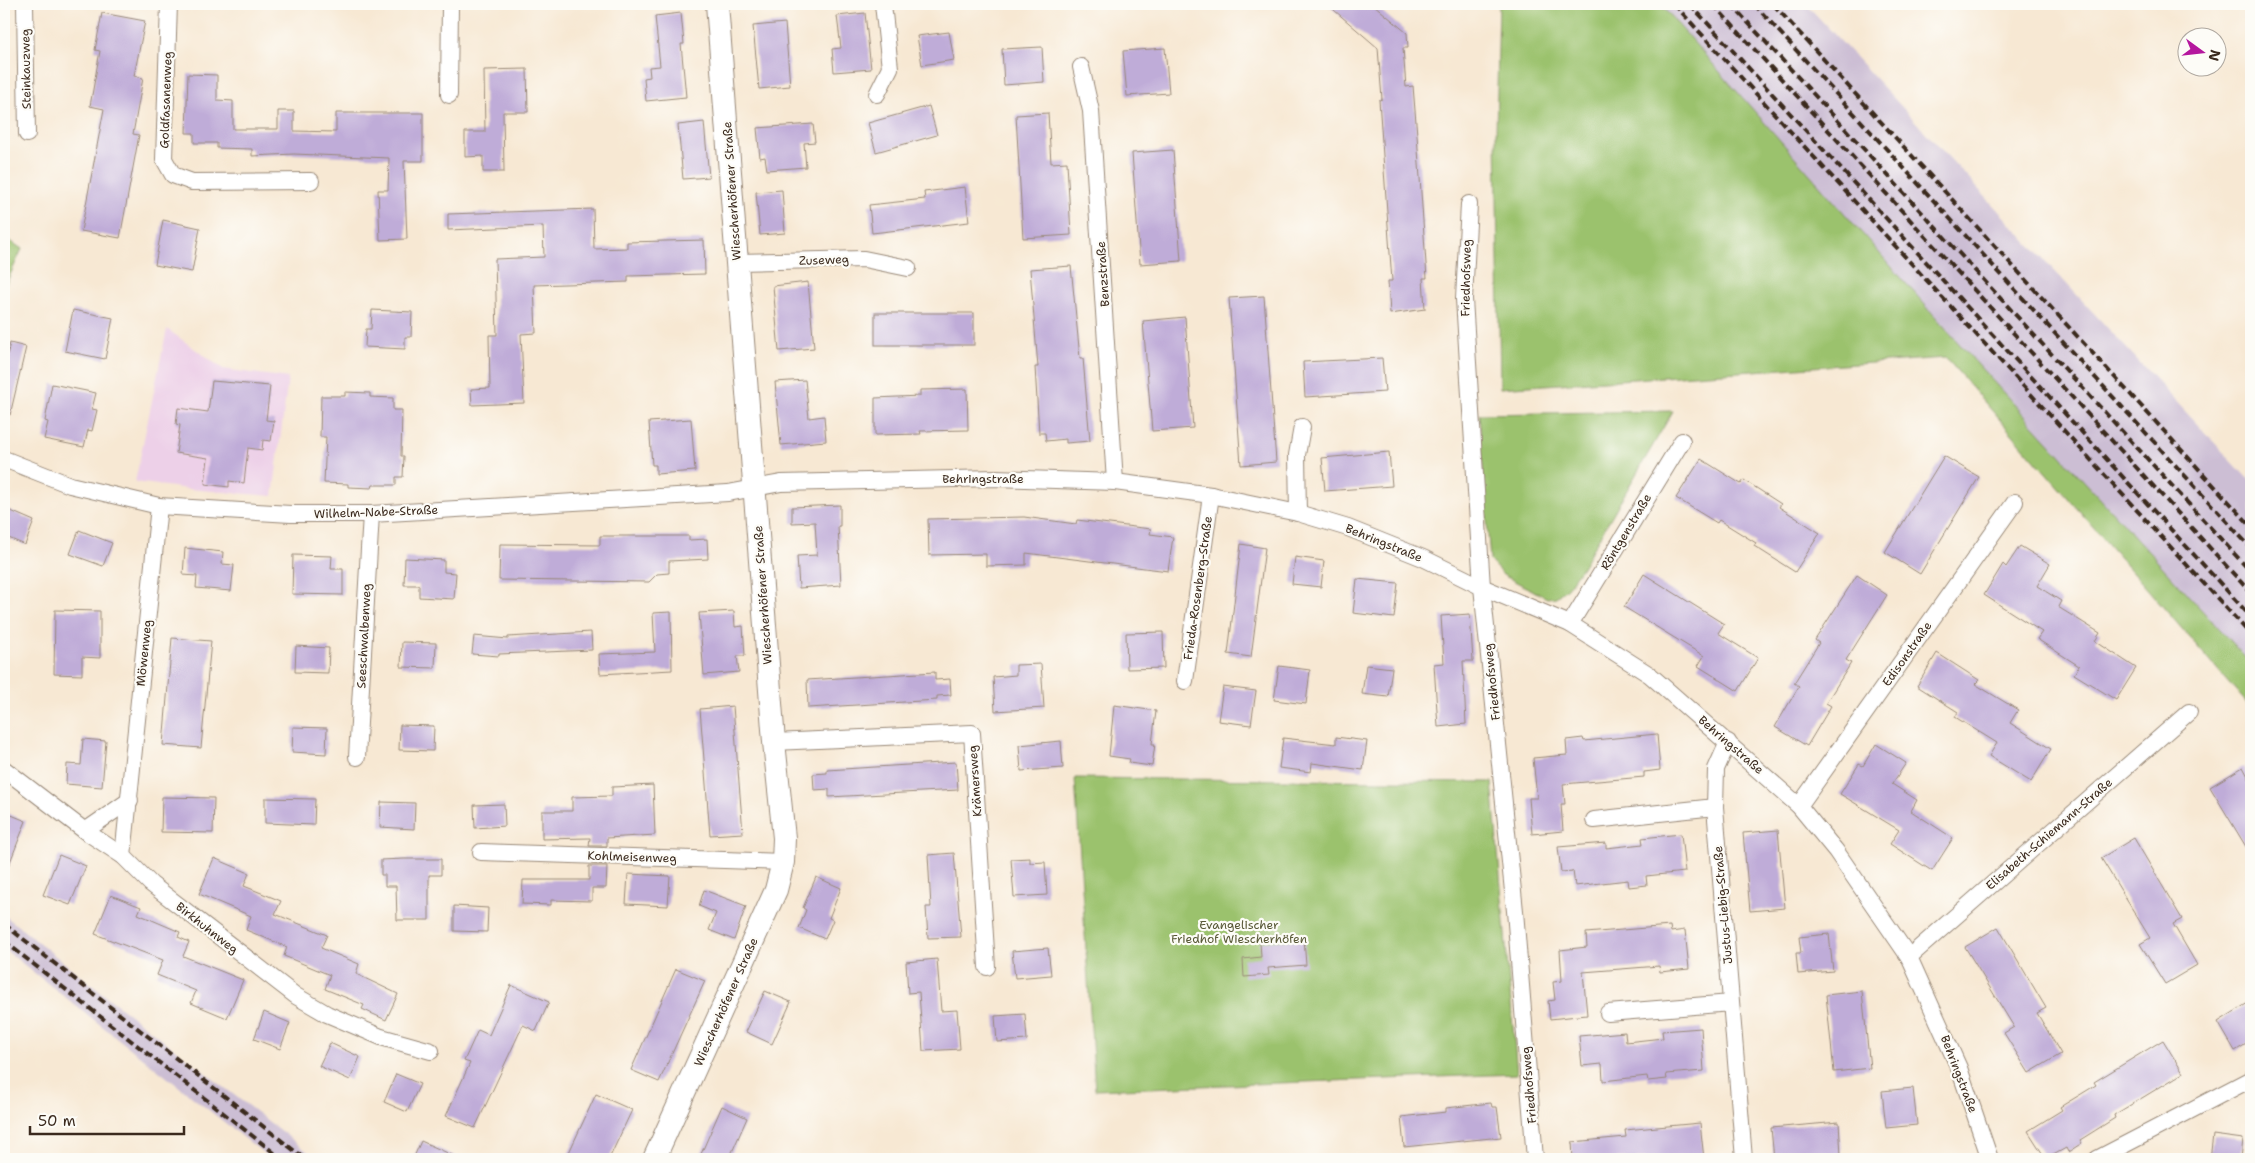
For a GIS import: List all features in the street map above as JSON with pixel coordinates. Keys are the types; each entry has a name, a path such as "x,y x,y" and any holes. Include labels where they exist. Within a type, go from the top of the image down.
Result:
{"street":[{"name":"Steinkauzweg","path":"25,4 27,134"},
{"name":"Goldfasanenweg","path":"169,4 164,159 173,175 192,182 311,181"},
{"path":"450,4 450,95"},
{"name":"Wiescherhöfener Straße","path":"654,1159 751,949 776,890 783,862 784,838 774,742 717,4"},
{"path":"877,94 890,68 883,4"},
{"name":"Benzstraße","path":"1081,67 1091,111 1115,482"},
{"name":"Friedhofsweg","path":"1469,204 1464,299 1482,587 1513,891 1535,1159"},
{"name":"Zuseweg","path":"738,262 864,259 908,268"},
{"path":"1298,513 1297,456 1302,427"},
{"name":"Röntgenstraße","path":"1570,624 1682,440"},
{"name":"Wilhelm-Nabe-Straße","path":"4,459 70,485 159,506 291,514 372,514 728,493 755,489"},
{"name":"Behringstraße","path":"755,489 781,484 996,478 1115,482 1211,495 1298,513 1348,528 1440,566 1482,587 1570,624 1650,675 1728,742 1799,806 1841,857 1909,956 1959,1068 1990,1159"},
{"name":"Frieda-Rosenberg-Straße","path":"1186,681 1211,495"},
{"name":"Edisonstraße","path":"1799,806 2015,502"},
{"name":"Möwenweg","path":"123,856 159,506"},
{"name":"Seeschwalbenweg","path":"357,757 372,514"},
{"name":"Elisabeth-Schiemann-Straße","path":"1909,956 2189,712"},
{"name":"Krämersweg","path":"774,742 972,733 987,967"},
{"name":"Justus-Liebig-Straße","path":"1728,742 1716,769 1715,807 1744,1159"},
{"name":"Birkhuhnweg","path":"4,769 85,831 123,856 152,884 296,996 327,1014 381,1037 431,1051"},
{"path":"85,831 130,800"},
{"path":"1594,820 1715,807"},
{"name":"Kohlmeisenweg","path":"481,852 783,862"},
{"path":"1608,1013 1731,1003"},
{"path":"2097,1159 2251,1079"}],"shaded area":[{"path":"1660,4 1806,4 2251,482 2251,664 1970,356"},
{"path":"167,329 223,369 288,378 273,496 188,489 135,482"},
{"path":"4,915 317,1159 271,1159 4,949"}],"green space":[{"path":"1499,4 1660,4 1970,356 2251,664 2251,708 1946,358 1500,388 1496,134"},
{"path":"4,237 22,249 4,288"},
{"path":"1673,411 1582,567 1567,588 1556,597 1547,598 1503,575 1490,561 1479,414"},
{"name":"Evangelischer Friedhof Wiescherhöfen","path":"1075,778 1492,782 1517,1074 1095,1090"}],"building":[{"path":"1327,4 1373,4 1407,33 1408,48 1403,48 1406,87 1413,86 1427,278 1423,278 1425,309 1390,314 1388,281 1392,281 1379,100 1382,99 1378,48"},
{"path":"102,13 145,21 134,76 143,78 133,134 139,135 120,238 81,231 104,109 90,106 100,51 95,50"},
{"path":"681,13 684,44 681,44 686,97 646,101 644,78 650,77 649,67 660,66 655,16"},
{"path":"865,13 871,69 834,72 832,49 841,48 837,16"},
{"path":"785,23 790,86 759,89 753,26"},
{"path":"949,32 954,60 922,65 917,36"},
{"path":"1042,47 1044,82 1004,85 1002,49"},
{"path":"1165,48 1169,93 1127,96 1123,51"},
{"path":"527,69 528,112 503,112 504,172 483,172 483,156 465,157 465,132 485,132 484,70"},
{"path":"188,74 217,75 217,100 233,101 233,129 278,129 278,111 294,111 294,131 336,132 336,113 423,113 423,161 404,161 407,239 380,240 378,190 388,190 389,158 294,154 252,156 252,149 217,148 217,143 194,143 194,133 186,133"},
{"path":"929,106 937,135 876,152 868,123"},
{"path":"1048,113 1051,163 1067,162 1071,235 1023,238 1016,115"},
{"path":"704,122 709,177 683,179 678,125"},
{"path":"813,124 815,142 804,143 806,167 767,170 765,157 760,158 757,128"},
{"path":"1173,150 1181,261 1140,264 1132,153"},
{"path":"965,187 969,222 872,233 869,205 925,199 924,192"},
{"path":"782,190 785,233 760,235 756,192"},
{"path":"593,209 594,249 627,248 627,242 704,240 705,274 628,276 628,282 534,285 536,333 521,334 524,403 472,405 471,389 490,388 489,335 497,335 495,259 544,257 543,226 448,230 448,214"},
{"path":"163,220 200,228 192,272 155,265"},
{"path":"1071,266 1080,358 1083,358 1090,441 1066,443 1066,439 1046,441 1045,433 1039,433 1035,367 1038,367 1030,269"},
{"path":"808,282 814,348 779,351 773,286"},
{"path":"1264,296 1276,462 1241,465 1229,298"},
{"path":"73,310 113,318 105,359 65,351"},
{"path":"372,310 412,312 411,337 405,337 405,349 365,347 366,329 371,329"},
{"path":"875,313 974,313 974,345 875,345"},
{"path":"1185,317 1193,428 1152,431 1143,321"},
{"path":"10,343 26,347 10,415 4,414 4,368"},
{"path":"1382,358 1385,392 1305,397 1303,362"},
{"path":"805,380 809,418 824,416 826,441 781,445 775,382"},
{"path":"212,381 270,386 266,420 274,421 271,441 263,440 262,450 248,448 244,483 229,481 229,487 205,484 208,458 176,453 180,425 176,424 178,408 208,412"},
{"path":"52,384 96,393 92,409 97,410 92,431 88,430 84,447 44,439 48,422 45,421"},
{"path":"967,389 968,430 920,431 921,434 875,435 875,398 920,396 920,390"},
{"path":"345,392 370,393 370,397 393,398 393,410 402,410 401,456 404,456 403,477 396,477 396,485 373,485 372,488 324,483 326,437 320,437 321,396 345,396"},
{"path":"691,419 695,471 656,474 656,465 652,465 649,422"},
{"path":"1389,452 1392,486 1325,491 1322,458"},
{"path":"1944,456 1979,477 1920,574 1885,552"},
{"path":"1701,459 1741,484 1744,480 1781,504 1779,507 1820,533 1795,572 1754,546 1756,543 1719,520 1717,523 1676,498"},
{"path":"840,505 840,526 838,526 841,585 799,588 797,556 817,555 815,522 792,523 792,507"},
{"path":"4,508 34,521 25,545 4,536"},
{"path":"1024,517 1076,524 1077,520 1151,529 1150,534 1173,537 1168,571 1026,553 1026,565 986,566 986,554 929,555 928,519"},
{"path":"79,530 112,543 103,566 70,554"},
{"path":"600,536 689,536 689,540 707,539 708,559 669,561 669,573 657,574 649,582 499,580 500,544 600,545"},
{"path":"1241,544 1265,548 1251,657 1228,654"},
{"path":"2020,546 2050,564 2037,586 2061,601 2058,607 2100,633 2095,641 2136,668 2116,700 2074,674 2079,666 2037,639 2042,632 1984,595 2003,564 2006,567"},
{"path":"185,548 223,552 222,564 234,565 231,591 196,588 197,576 183,575"},
{"path":"293,555 332,556 331,569 343,569 343,595 292,594"},
{"path":"1295,557 1324,561 1321,587 1292,584"},
{"path":"405,558 444,560 444,572 456,573 454,599 419,597 419,585 404,585"},
{"path":"1644,574 1724,624 1718,633 1758,658 1738,691 1698,666 1704,656 1624,607"},
{"path":"1857,575 1887,595 1846,660 1851,663 1826,703 1831,706 1807,746 1775,727 1799,686 1794,683 1819,643 1815,640"},
{"path":"1357,579 1398,583 1394,618 1353,613"},
{"path":"55,610 100,611 100,658 82,657 82,675 54,674"},
{"path":"734,611 735,627 743,626 745,656 737,656 739,672 704,675 699,613"},
{"path":"671,612 672,670 600,674 599,654 655,652 653,613"},
{"path":"1470,614 1473,661 1463,661 1466,724 1438,727 1434,664 1444,663 1441,616"},
{"path":"591,632 592,650 499,654 499,656 472,654 474,636 508,639 508,637"},
{"path":"1163,632 1164,668 1127,669 1126,633"},
{"path":"172,638 211,641 201,748 163,745"},
{"path":"402,642 436,643 435,668 401,667"},
{"path":"296,646 329,648 328,673 295,672"},
{"path":"1937,653 1979,680 1975,684 2018,710 2010,723 2051,749 2031,782 1989,756 1997,743 1955,717 1958,712 1917,686"},
{"path":"1041,664 1044,708 995,711 993,677 1016,675 1016,665"},
{"path":"1366,665 1392,668 1388,697 1362,694"},
{"path":"1279,666 1310,670 1306,704 1274,700"},
{"path":"935,672 935,680 950,679 951,695 937,696 937,700 808,708 807,680"},
{"path":"1223,687 1256,691 1251,725 1218,721"},
{"path":"1114,705 1156,711 1152,744 1155,744 1152,766 1129,763 1130,759 1109,756"},
{"path":"733,706 743,833 710,835 700,709"},
{"path":"400,725 434,726 433,751 399,750"},
{"path":"293,727 327,728 326,754 292,752"},
{"path":"1657,734 1660,770 1644,772 1644,777 1563,784 1565,804 1561,804 1563,831 1532,834 1529,798 1537,798 1533,758 1567,755 1566,740 1583,738 1584,741"},
{"path":"1336,737 1367,741 1363,770 1312,763 1311,772 1279,768 1283,738 1336,744"},
{"path":"83,739 106,741 102,787 66,784 67,764 81,765"},
{"path":"1061,741 1063,768 1021,771 1019,745"},
{"path":"1876,744 1906,763 1892,784 1917,800 1911,811 1953,838 1932,871 1890,844 1899,830 1840,794 1859,764 1863,766"},
{"path":"956,762 958,790 829,797 829,789 814,790 813,774 827,773 827,770"},
{"path":"2243,767 2251,782 2251,855 2210,787"},
{"path":"653,785 655,835 607,838 607,846 589,846 590,838 542,839 542,811 572,811 572,797 612,796 612,787"},
{"path":"162,797 214,798 213,833 161,832"},
{"path":"265,798 315,799 314,825 265,823"},
{"path":"381,802 415,803 414,829 380,827"},
{"path":"504,804 505,826 475,828 474,805"},
{"path":"4,812 26,821 5,875 4,874"},
{"path":"1778,830 1785,908 1750,911 1743,833"},
{"path":"1681,834 1685,872 1646,876 1647,885 1629,887 1628,880 1575,886 1573,871 1561,872 1558,847 1606,843 1606,848 1643,844 1642,838"},
{"path":"2134,838 2182,919 2173,924 2197,965 2165,984 2140,944 2150,938 2101,858"},
{"path":"954,853 961,937 928,938 926,907 931,907 928,855"},
{"path":"59,855 86,866 70,905 43,895"},
{"path":"214,858 249,873 244,886 281,901 275,914 327,935 321,948 359,964 356,974 398,994 386,1020 362,1009 364,1005 325,989 330,975 284,956 287,947 246,930 251,916 199,894"},
{"path":"1030,858 1030,863 1045,862 1047,895 1014,897 1011,859"},
{"path":"441,859 441,875 429,875 429,920 397,920 396,886 385,886 385,875 381,875 381,860"},
{"path":"589,866 607,866 606,888 592,888 592,901 551,900 551,905 522,904 523,880 589,880"},
{"path":"628,874 670,876 668,906 626,904"},
{"path":"816,877 841,888 829,918 833,920 825,939 799,928 806,910 803,908"},
{"path":"704,890 746,906 734,940 709,930 716,913 699,906"},
{"path":"111,895 141,907 138,914 180,932 178,937 189,942 183,956 243,980 227,1018 191,1003 196,991 157,975 163,960 95,934"},
{"path":"454,906 488,908 487,932 454,931"},
{"path":"1670,926 1671,932 1685,930 1689,969 1660,972 1659,966 1583,972 1587,1015 1550,1019 1548,1001 1555,1000 1553,982 1562,981 1560,950 1587,947 1586,933"},
{"path":"1998,927 2046,1008 2037,1013 2061,1054 2029,1073 2004,1033 2014,1027 1965,947"},
{"path":"1829,934 1833,971 1798,974 1796,953 1801,953 1799,937"},
{"path":"1304,939 1306,965 1268,968 1269,975 1244,977 1243,959 1261,957 1260,942"},
{"path":"1048,948 1051,975 1015,978 1012,951"},
{"path":"937,959 941,1011 957,1010 960,1049 923,1051 919,992 908,993 906,962"},
{"path":"676,969 705,981 659,1082 631,1070"},
{"path":"511,985 549,1002 536,1031 523,1025 475,1128 446,1116 470,1063 464,1061 478,1030 489,1035"},
{"path":"765,991 791,1002 772,1044 746,1032"},
{"path":"1862,991 1870,1068 1834,1072 1826,995"},
{"path":"2251,1001 2251,1041 2235,1051 2218,1022"},
{"path":"264,1012 290,1023 280,1049 254,1039"},
{"path":"1025,1014 1027,1040 997,1042 995,1016"},
{"path":"1701,1028 1704,1071 1666,1074 1667,1079 1648,1081 1647,1076 1603,1081 1602,1064 1582,1066 1579,1036 1625,1032 1626,1042 1663,1038 1662,1031"},
{"path":"2163,1040 2183,1073 2114,1115 2115,1118 2080,1140 2082,1143 2068,1152 2066,1148 2046,1159 2028,1131 2062,1110 2060,1107 2096,1085 2094,1082"},
{"path":"330,1043 360,1057 350,1080 319,1066"},
{"path":"396,1074 420,1084 407,1112 384,1102"},
{"path":"1913,1088 1917,1125 1886,1128 1882,1091"},
{"path":"596,1094 632,1110 609,1159 566,1159"},
{"path":"1491,1103 1492,1107 1497,1107 1501,1137 1404,1147 1401,1117 1446,1112 1446,1108"},
{"path":"722,1106 747,1118 729,1159 714,1159 701,1154"},
{"path":"1839,1122 1841,1155 1774,1159 1771,1128"},
{"path":"1700,1123 1704,1159 1573,1159 1572,1142 1626,1137 1625,1130"},
{"path":"2213,1135 2243,1139 2241,1159 2210,1159"},
{"path":"421,1141 461,1159 413,1159"}],"railway":[{"path":"1674,4 2251,635"},
{"path":"1690,4 2251,617"},
{"path":"1713,4 2251,593"},
{"path":"1731,4 2251,572"},
{"path":"1754,4 2251,548"},
{"path":"1773,4 2251,526"},
{"path":"4,924 305,1159"},
{"path":"4,941 282,1159"}]}
